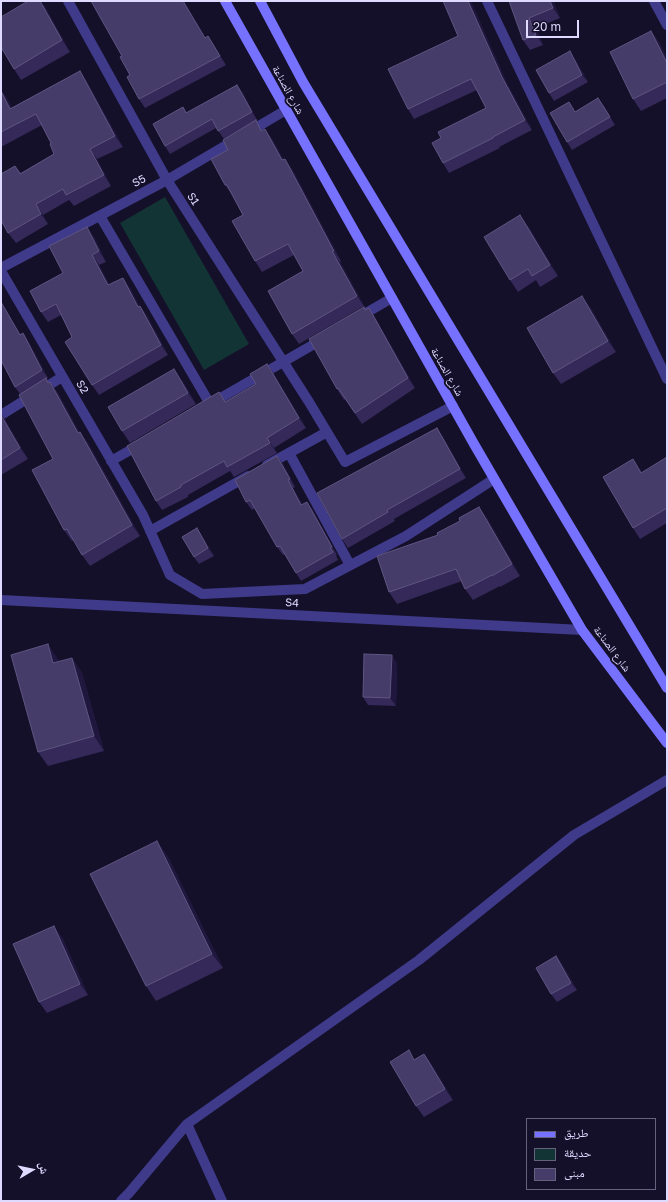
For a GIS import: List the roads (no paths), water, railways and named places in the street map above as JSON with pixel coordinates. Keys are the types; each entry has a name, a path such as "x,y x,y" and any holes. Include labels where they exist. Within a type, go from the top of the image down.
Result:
{"main road":[{"name":"شارع الصناعة","path":"225,1 494,479 582,630 667,743"},
{"name":"شارع الصناعة","path":"260,1 311,96 667,688"}],"street":[{"name":"S1","path":"68,1 167,180 309,402 345,462 453,406"},
{"path":"487,1 666,376"},
{"path":"654,1 667,25"},
{"name":"S5","path":"1,270 167,180 286,110"},
{"path":"100,216 207,406 331,334"},
{"name":"S2","path":"1,270 143,516 170,575 202,594 305,589 406,536 494,479"},
{"path":"351,322 392,298"},
{"path":"1,415 62,377"},
{"path":"150,531 327,432"},
{"path":"111,461 151,438"},
{"path":"289,453 350,566"},
{"name":"S4","path":"1,600 582,630"},
{"path":"121,1201 187,1124 419,960 574,835 667,780"},
{"path":"187,1124 222,1201"}]}
